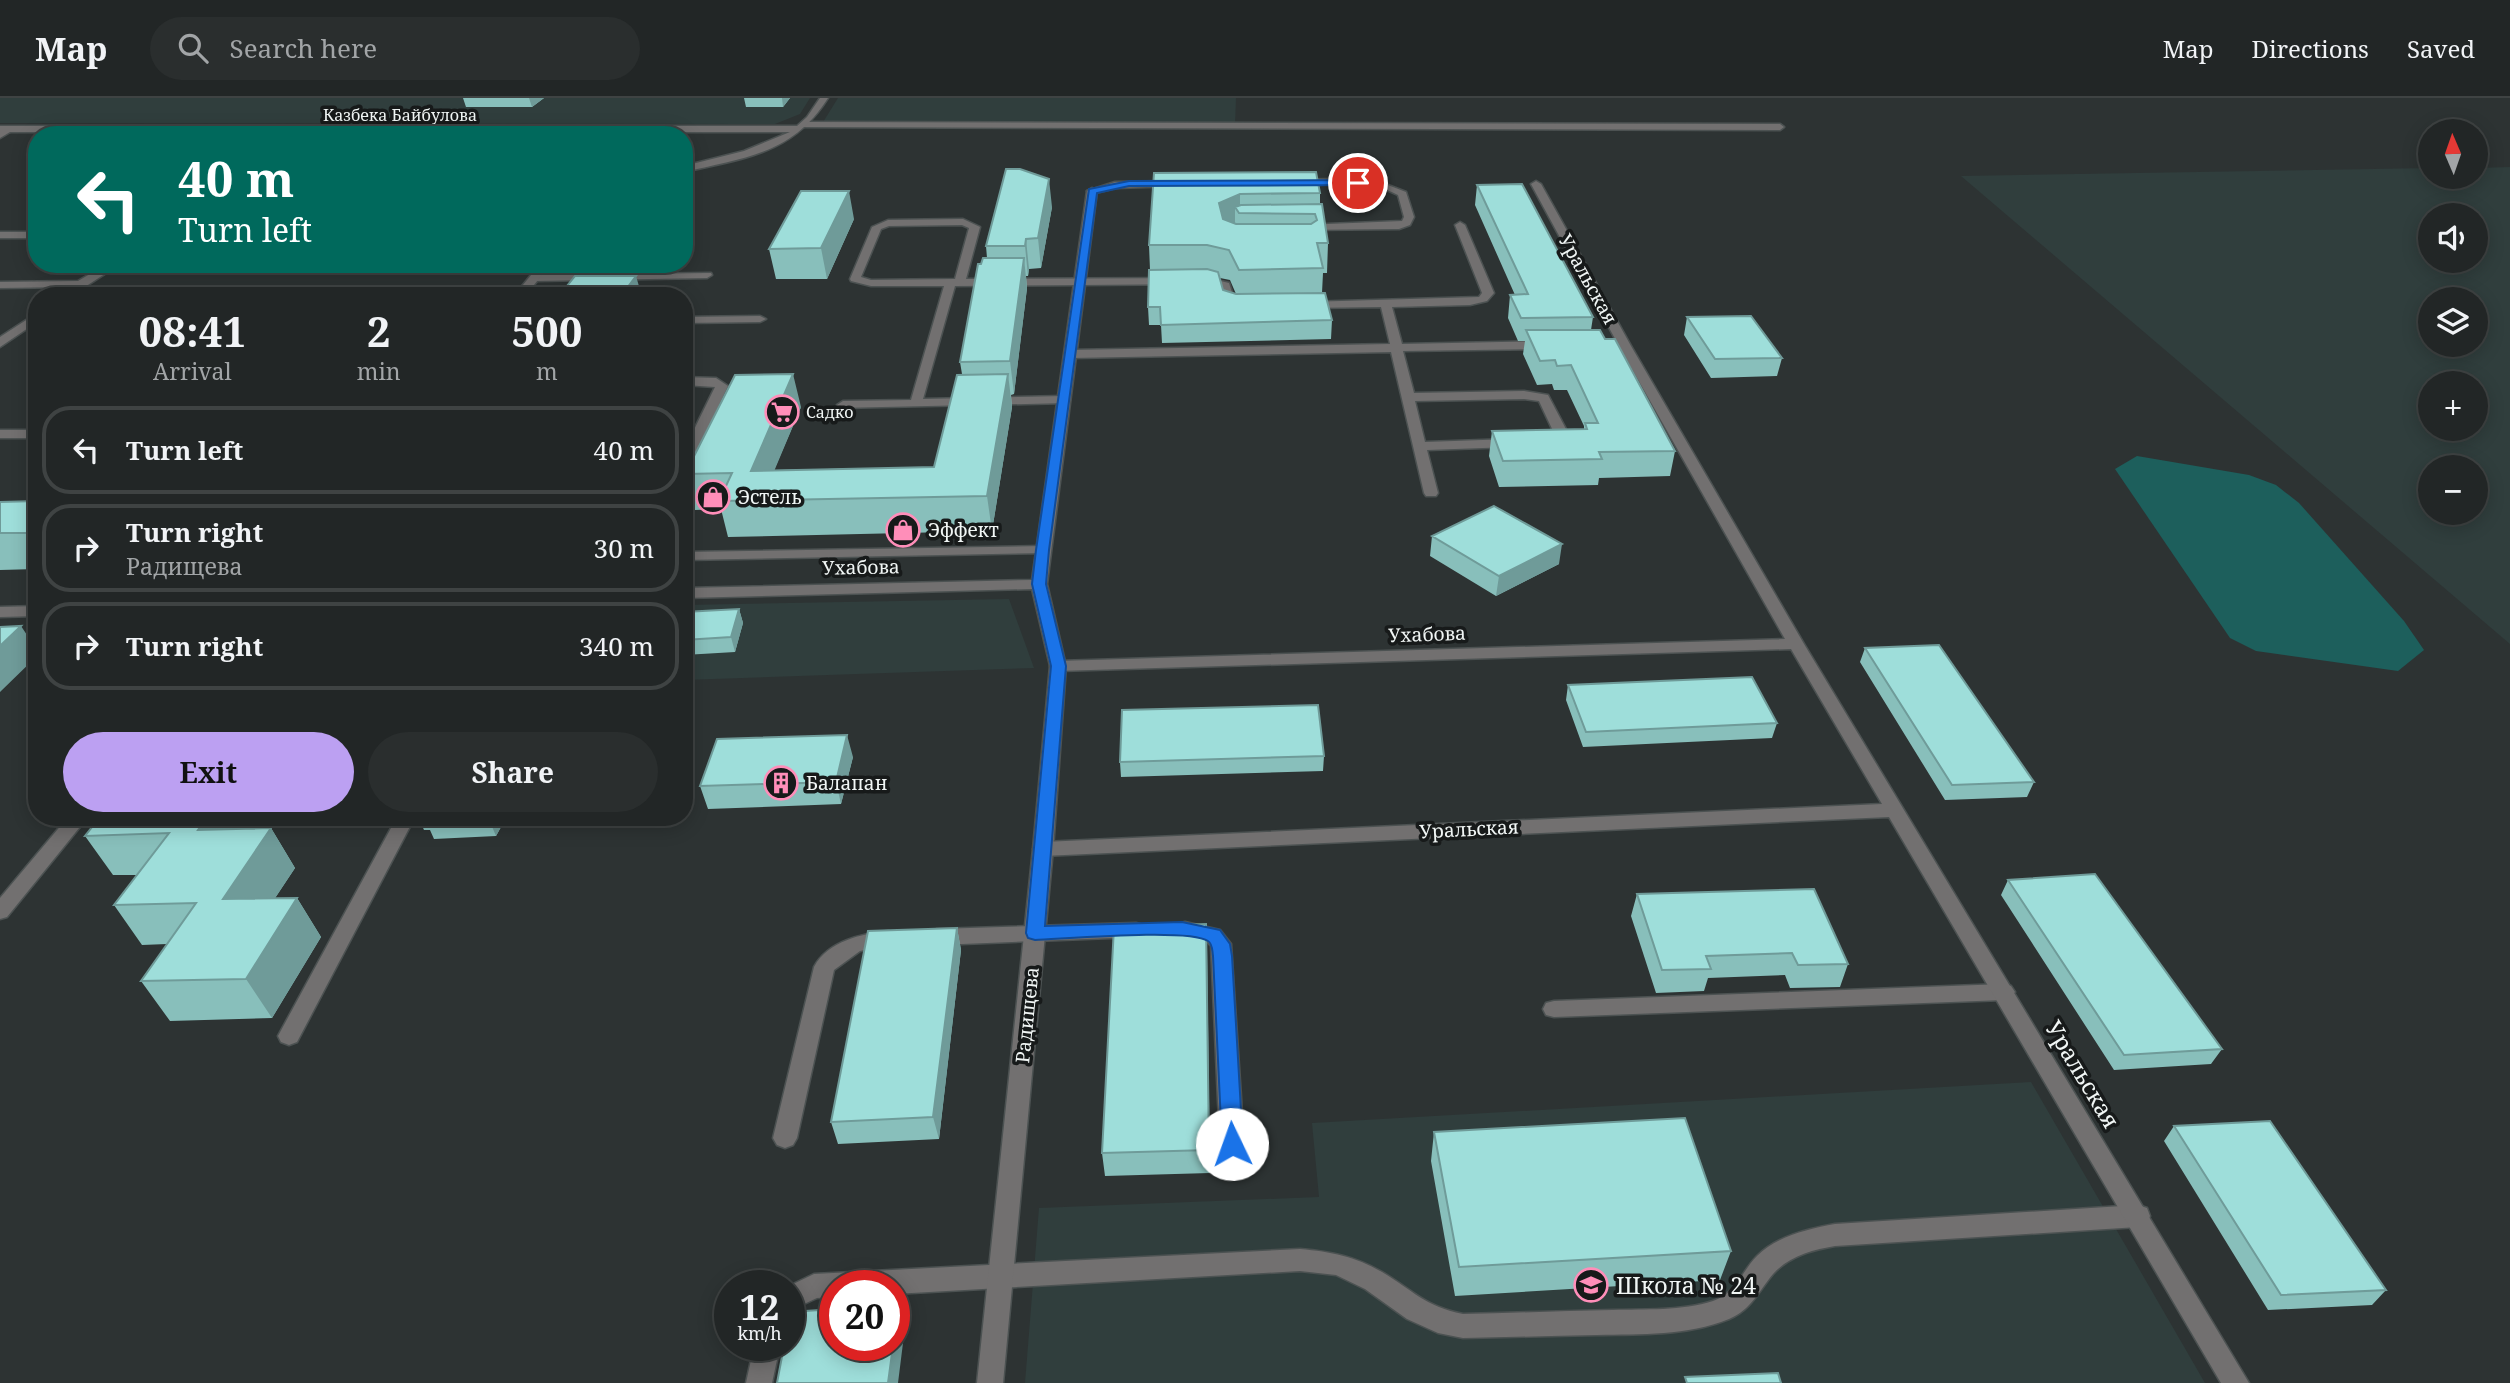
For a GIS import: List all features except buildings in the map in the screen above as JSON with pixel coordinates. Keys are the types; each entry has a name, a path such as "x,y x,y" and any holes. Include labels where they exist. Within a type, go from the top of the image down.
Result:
{"street":[{"path":"693,167 754,150 802,127 824,98"},
{"name":"Казбека Байбулова","path":"693,127 1780,127"},
{"name":"Казбека Байбулова","path":"0,129 28,129"},
{"path":"0,135 11,129"},
{"path":"1276,183 1358,183 1384,186 1403,194 1409,217 1406,223 1399,226 1293,228"},
{"name":"Радищева","path":"990,1383 1044,849 1058,666 1039,584 1092,191 1115,184 1180,184"},
{"name":"Уральская","path":"1536,184 1625,346 1796,644 2232,1374"},
{"path":"916,403 955,282 975,227 963,222 888,223 877,227 855,279 864,283 955,282 1218,282 1225,285 1230,306 1251,306"},
{"path":"1292,305 1471,302 1487,296 1460,225"},
{"path":"0,235 28,235"},
{"path":"76,287 99,273"},
{"path":"526,287 538,273"},
{"path":"534,278 707,275"},
{"path":"0,285 80,284"},
{"path":"1386,304 1399,348 1431,493"},
{"path":"693,320 760,319"},
{"path":"0,343 28,323"},
{"path":"1610,344 1625,346"},
{"path":"1071,354 1557,345"},
{"path":"693,381 716,382 722,386 693,446"},
{"path":"1410,397 1533,395 1544,398 1561,433 1560,438 1552,441 1420,446"},
{"path":"843,405 1064,400"},
{"path":"0,434 28,434"},
{"path":"693,556 1043,550"},
{"name":"Ухабова","path":"693,593 1039,584"},
{"path":"0,612 28,611"},
{"name":"Ухабова","path":"1058,666 1796,644"},
{"name":"Уральская","path":"1044,849 1895,810"},
{"path":"0,912 72,826"},
{"path":"289,1036 401,826"},
{"path":"785,1138 818,982 824,967 834,954 853,944 875,940 1162,929 1200,930 1213,935 1221,944 1232,1144"},
{"path":"1554,1009 2004,992"},
{"path":"805,1291 814,1286 1300,1260 1339,1264 1374,1280 1416,1311 1438,1321 1463,1326 1664,1321 1720,1311 1741,1298 1767,1263 1806,1240 1835,1235 2138,1216"},
{"path":"759,1383 764,1361"}],"shaded area":[{"path":"0,98 810,98 800,114 775,124 0,123"},
{"path":"838,98 1236,98 1235,125 820,127"},
{"path":"2510,167 2510,644 1961,176 2418,168 2418,189 2488,189 2488,168"},
{"path":"1009,599 1034,668 693,680 693,605"},
{"name":"Школа № 24","path":"2031,1082 2205,1383 1025,1383 1039,1208 1319,1197 1312,1123"}],"water":[{"path":"2137,456 2249,475 2276,485 2299,503 2404,621 2424,650 2398,671 2256,651 2230,638 2115,469"}],"place":[{"name":"Садко","path":"782,412"},
{"name":"Эстель","path":"713,497"},
{"name":"Эффект","path":"903,530"},
{"name":"Балапан","path":"781,783"},
{"name":"Школа № 24","path":"1591,1285"}],"route":[{"path":"1232,1144 1221,944 1213,935 1200,930 1182,929 1035,933 1058,666 1039,584 1043,550 1092,191 1115,184 1358,183"}]}
